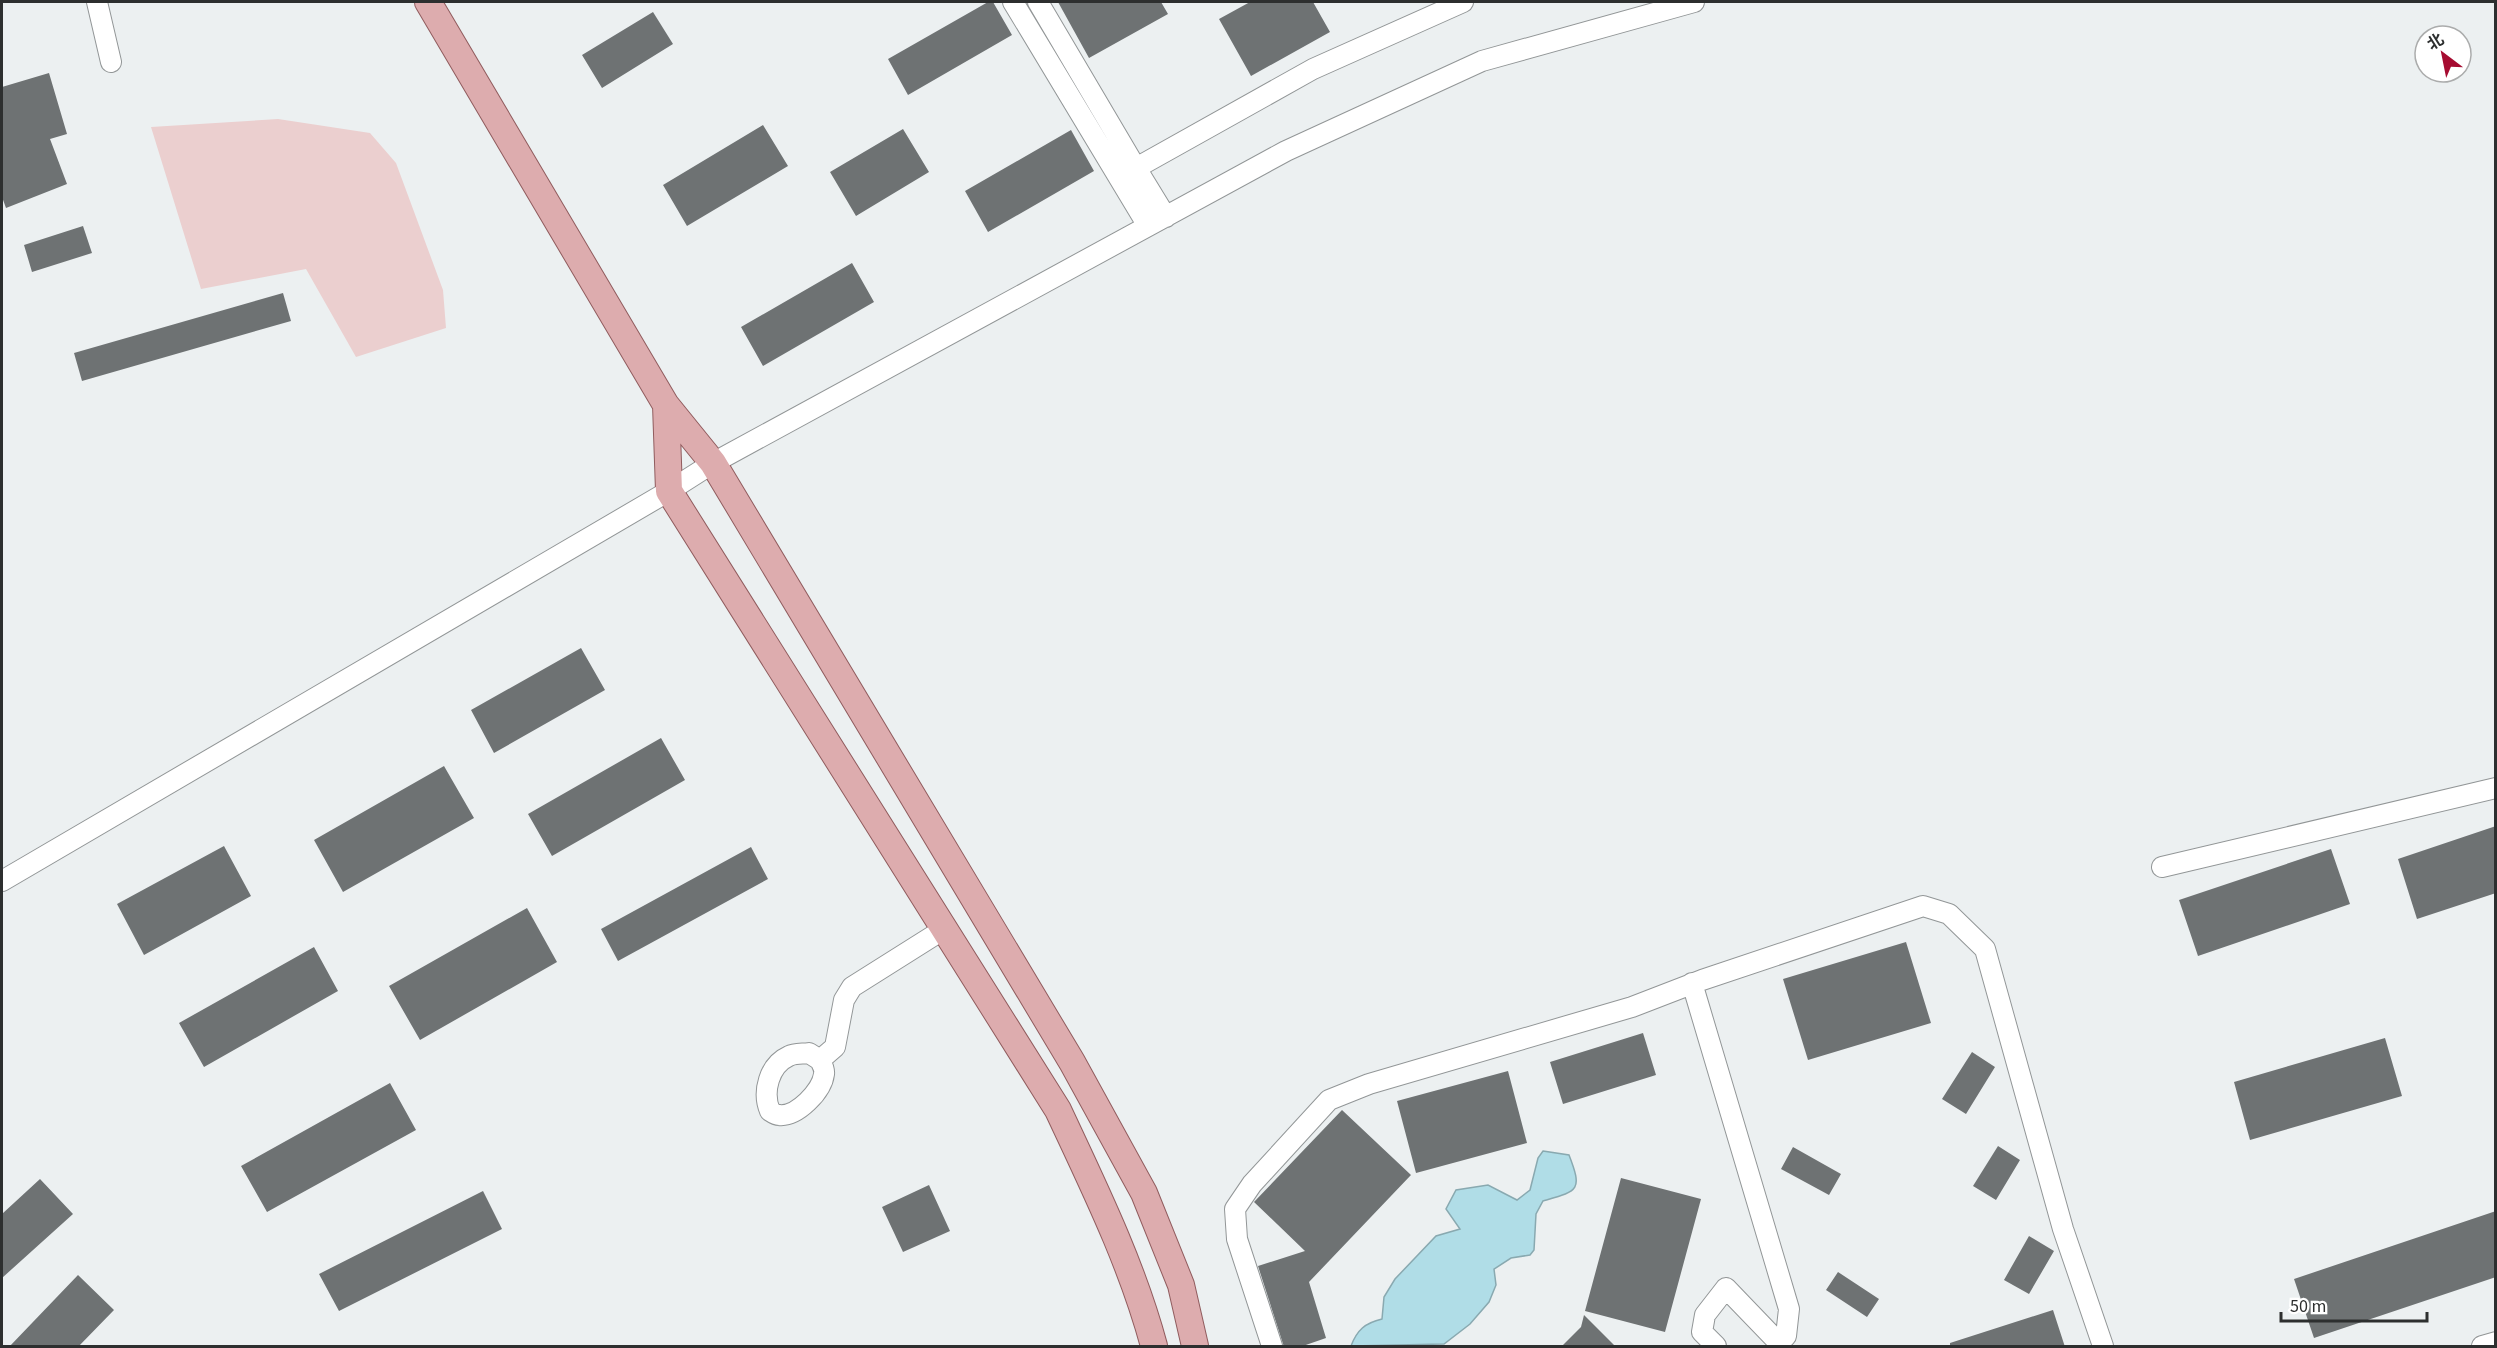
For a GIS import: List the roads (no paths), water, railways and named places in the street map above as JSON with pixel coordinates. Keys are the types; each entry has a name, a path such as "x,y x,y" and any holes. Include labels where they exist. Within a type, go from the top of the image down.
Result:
{"main road":[{"path":"429,2 666,405 712,463 1072,1062 1144,1193 1181,1285 1195,1347"},
{"path":"666,405 669,491 1058,1110 1104,1208 1143,1306 1154,1347"}],"street":[{"path":"97,2 111,62"},
{"path":"1013,2 1148,226"},
{"path":"1038,2 1166,217"},
{"path":"1136,168 1313,69 1463,2"},
{"path":"2,881 669,491 712,463 1286,151 1482,61 1694,2"},
{"path":"2162,867 2496,788"},
{"path":"1272,1347 1237,1239 1235,1209 1252,1185 1329,1100 1369,1084 1632,1007 1692,984 1923,906 1949,914 1985,949 2063,1229 2103,1347"},
{"path":"820,1060 835,1047 844,1000 852,987 944,929"},
{"path":"1692,984 1788,1309 1786,1336 1779,1345 1726,1288 1705,1315 1702,1332 1716,1347"},
{"path":"2482,1347 2496,1342"}],"water":[{"path":"1543,1151 1569,1155 1576,1176 1574,1188 1564,1195 1543,1201 1536,1214 1534,1250 1530,1255 1511,1258 1494,1269 1496,1285 1489,1302 1470,1324 1444,1344 1351,1346 1362,1328 1382,1319 1384,1297 1395,1279 1436,1236 1460,1229 1446,1209 1456,1190 1488,1185 1517,1200 1530,1190 1538,1158"}]}
